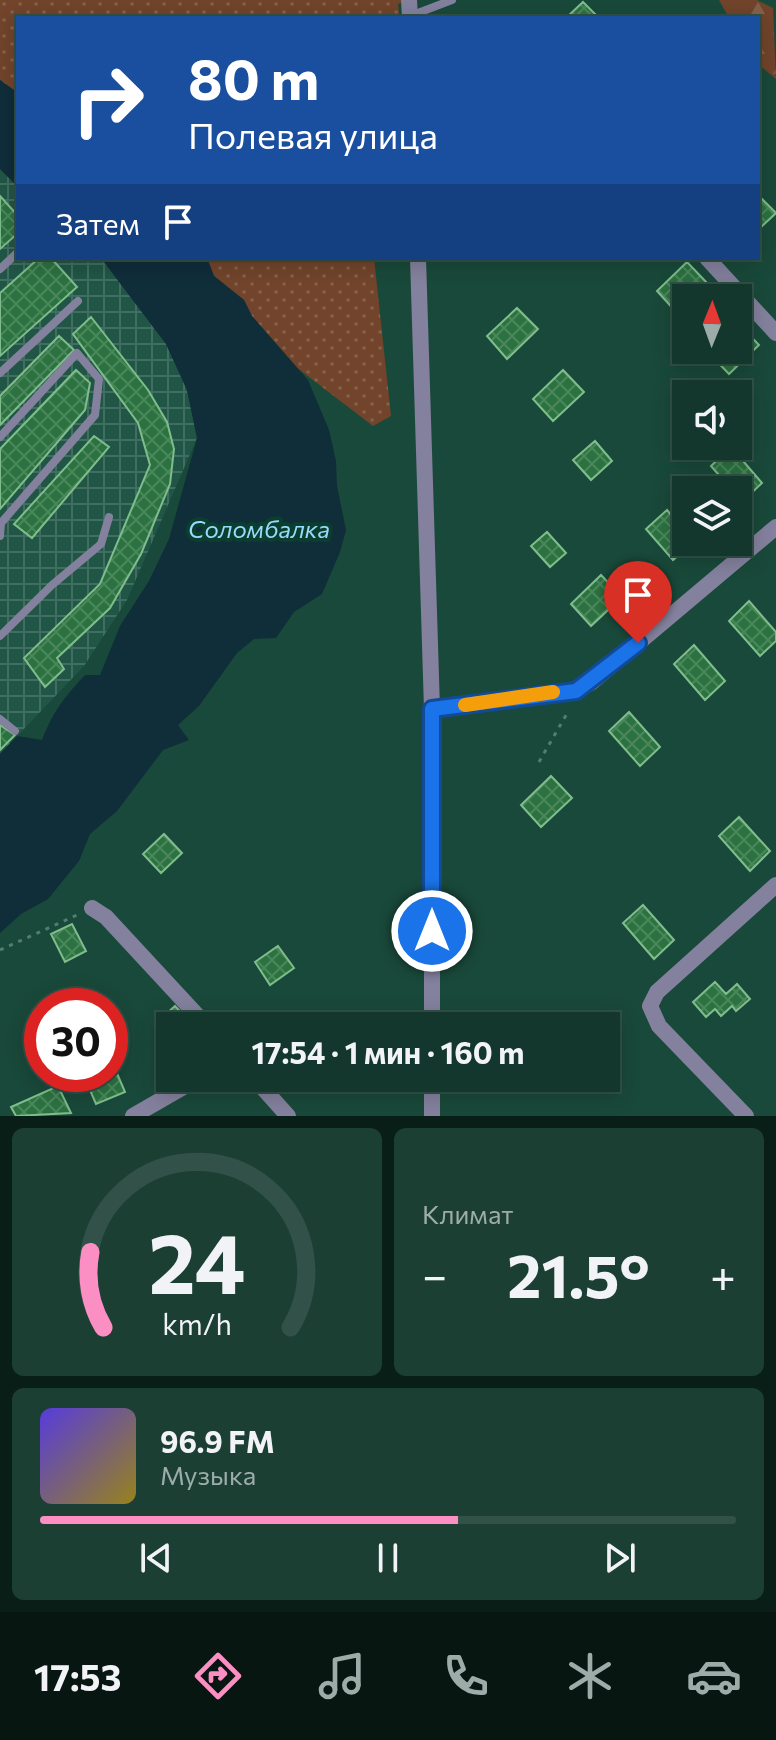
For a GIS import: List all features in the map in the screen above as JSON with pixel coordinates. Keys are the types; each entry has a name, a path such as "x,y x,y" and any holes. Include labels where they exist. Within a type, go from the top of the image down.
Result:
{"street":[{"path":"418,260 432,709 432,1012"},
{"path":"709,260 776,333"},
{"path":"432,709 576,691 776,527"},
{"path":"746,1116 659,1026 650,1006 657,992 776,885"},
{"path":"92,908 106,917 194,1012"},
{"path":"133,1116 175,1092"},
{"path":"267,1092 288,1116"},
{"path":"432,1092 432,1116"}],"lane":[{"path":"409,11 452,0"},
{"path":"0,269 16,254"},
{"path":"0,373 78,301"},
{"path":"0,437 77,353 99,379 95,415 1,523 0,536"},
{"path":"0,636 52,585 101,544 109,517"},
{"path":"0,719 15,731"}],"path":[{"path":"539,762 566,718 576,691"},
{"path":"0,950 92,908"}],"shaded area":[{"path":"0,169 16,185 16,260 103,260 166,344 187,390 197,438 127,600 84,666 0,754"}],"green space":[{"path":"0,0 409,0 398,4 400,16 16,16 16,92 0,80"},
{"path":"719,0 757,0 773,8 776,79 760,66 760,16 728,16"},
{"path":"208,260 374,260 391,416 373,426 292,364 252,316 244,300 214,276"}],"water":[{"path":"0,80 16,92 16,185 0,169"},
{"name":"Соломбалка","path":"103,260 208,260 214,276 244,300 252,316 308,380 329,430 346,530 340,552 322,594 294,612 276,638 254,639 237,653 199,706 178,725 189,740 163,750 117,811 90,834 79,861 48,899 21,914 0,933 0,754 17,736 42,740 55,713 85,675 100,675 120,626 149,581 169,539 197,438 187,390 166,344"}],"building":[{"path":"583,2 597,16 568,16"},
{"path":"0,196 16,214 16,235 0,249"},
{"path":"760,197 776,213 760,228"},
{"path":"37,260 53,260 77,287 0,356 0,293"},
{"path":"687,262 708,284 672,284 672,308 657,291"},
{"path":"517,308 538,329 507,359 487,336"},
{"path":"91,317 148,390 167,422 174,449 170,484 141,554 110,608 57,658 64,669 45,687 24,658 100,584 150,465 138,423 73,334"},
{"path":"59,336 74,350 0,425 0,396"},
{"path":"752,338 759,345 752,352"},
{"path":"719,364 739,364 729,374"},
{"path":"76,370 90,383 85,410 0,509 0,449"},
{"path":"563,370 584,392 553,421 533,399"},
{"path":"94,436 109,447 32,538 14,524"},
{"path":"595,441 612,461 591,480 573,460"},
{"path":"717,460 742,460 762,483 752,492 752,476 720,476 711,466"},
{"path":"667,510 672,516 672,556 678,556 673,560 646,529"},
{"path":"547,532 566,553 550,567 531,546"},
{"path":"601,575 622,597 591,626 571,604"},
{"path":"749,601 776,632 776,641 760,656 729,621"},
{"path":"694,645 725,681 705,700 674,664"},
{"path":"629,712 660,747 640,766 609,731"},
{"path":"0,725 15,735 0,750"},
{"path":"551,776 572,798 541,827 521,805"},
{"path":"739,817 770,851 750,871 719,836"},
{"path":"164,834 182,853 161,873 143,854"},
{"path":"643,905 674,940 654,959 623,923"},
{"path":"72,924 86,951 65,962 51,934"},
{"path":"278,946 294,968 270,985 255,962"},
{"path":"715,982 726,994 737,984 750,999 736,1011 732,1006 721,1016 715,1009 706,1017 693,1002"},
{"path":"45,1092 61,1092 71,1113 16,1116 11,1107"},
{"path":"91,1092 125,1092 96,1104"}],"slow traffic":[{"path":"465,705 553,692"}],"route":[{"path":"432,931 432,709 576,691 592,682 638,643"}]}
